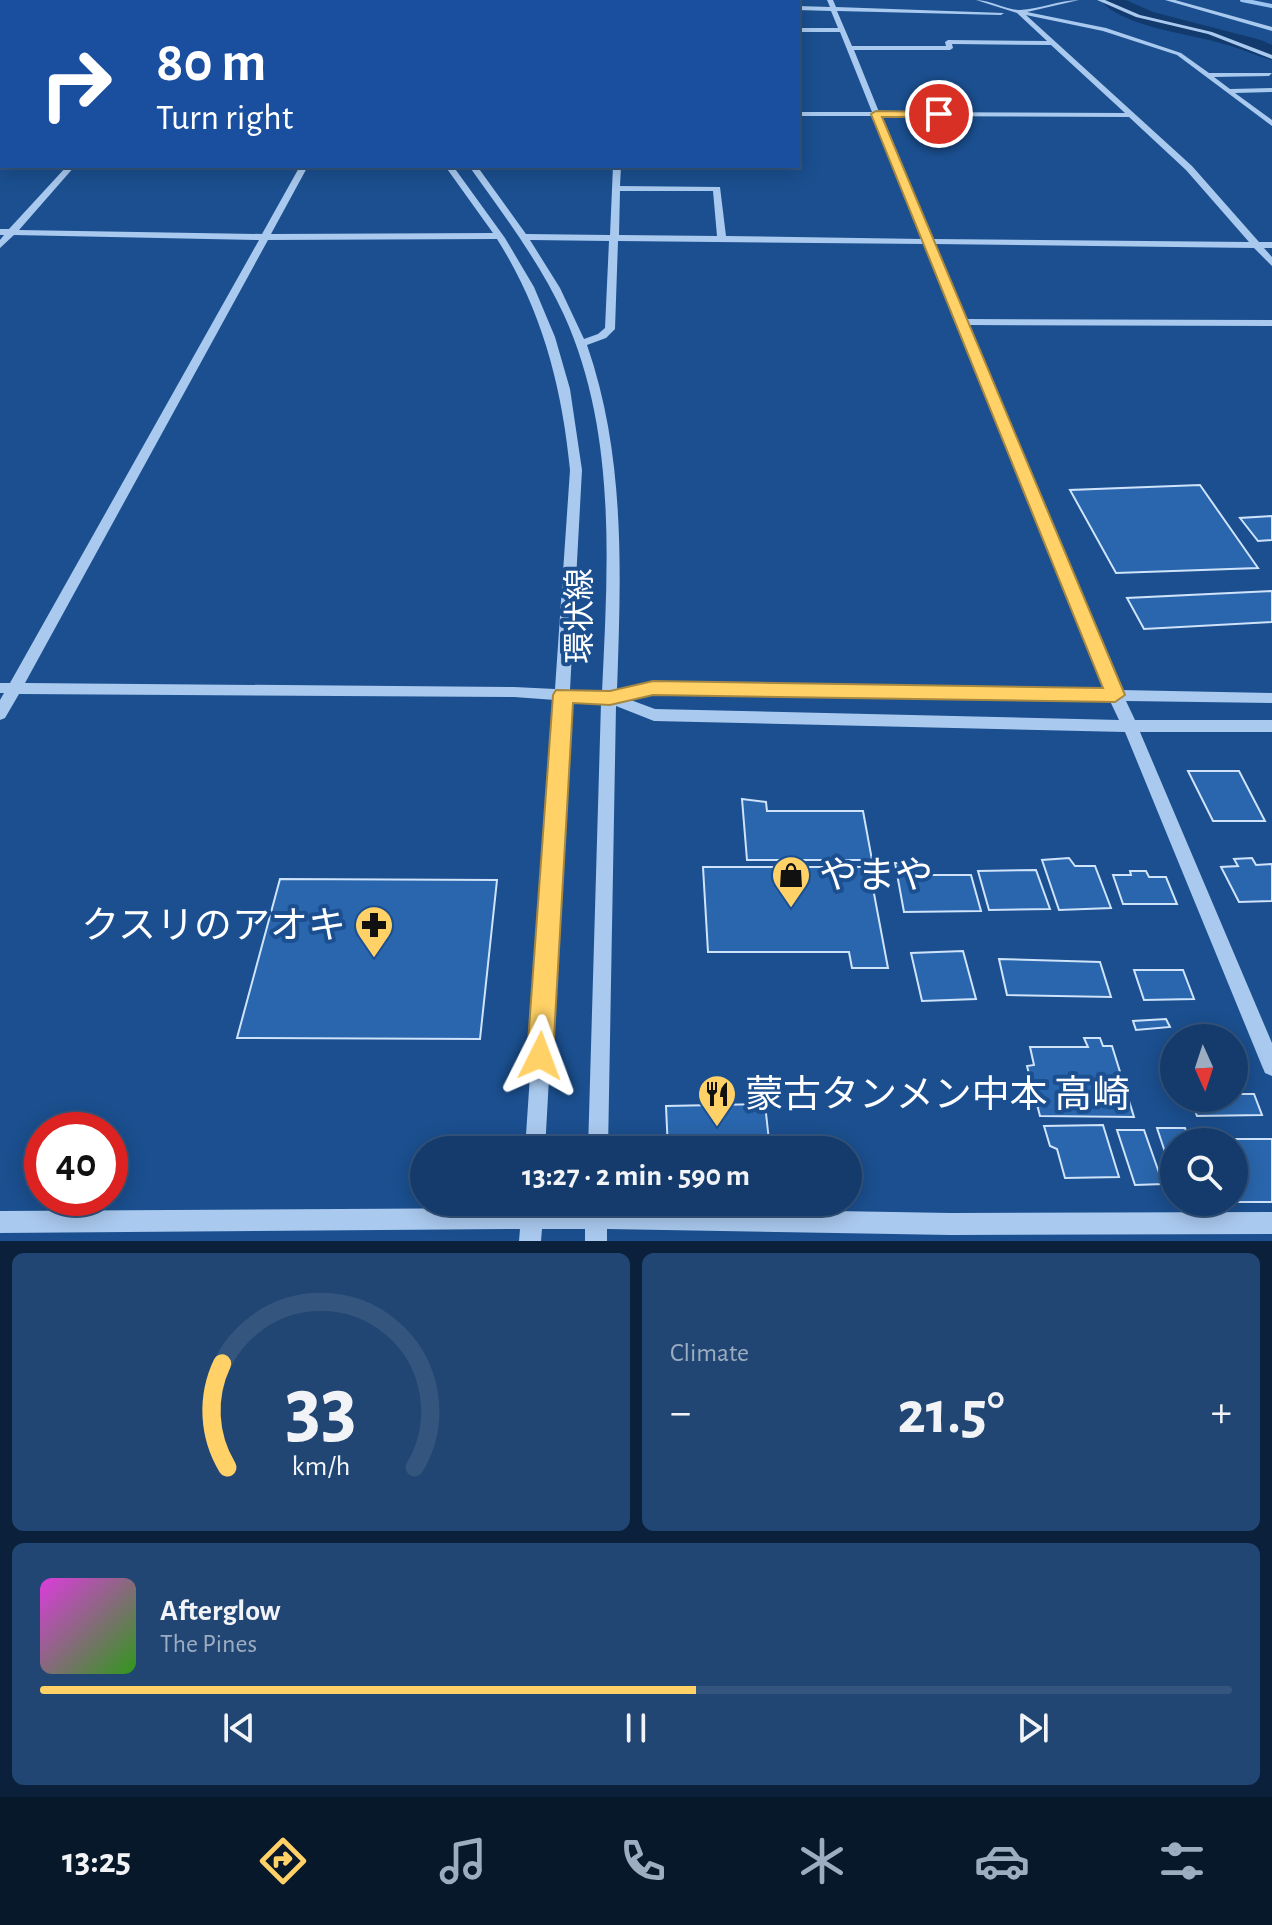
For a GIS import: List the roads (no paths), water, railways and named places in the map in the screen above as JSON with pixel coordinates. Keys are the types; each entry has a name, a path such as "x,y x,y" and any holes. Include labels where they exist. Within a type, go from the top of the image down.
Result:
{"street":[{"path":"979,0 1005,9 1104,29 1179,54 1272,124"},
{"path":"833,5 1019,12 1076,0"},
{"path":"1100,0 1138,16 1210,33 1272,57"},
{"path":"1168,0 1272,29"},
{"path":"833,5 1115,695 1272,1066"},
{"path":"800,7 1005,9"},
{"path":"1019,12 1189,168 1272,263"},
{"path":"800,30 842,30"},
{"path":"849,48 950,48 948,42 1052,43"},
{"path":"1208,75 1269,74"},
{"path":"1230,91 1272,90"},
{"path":"800,114 1130,115"},
{"path":"0,245 69,168"},
{"path":"0,714 7,688 303,168"},
{"name":"環状線","path":"450,168 499,236 531,289 553,346 573,435 576,470 536,1136"},
{"name":"環状線","path":"474,168 557,286 581,344 606,435 610,475 610,698 598,1136"},
{"path":"581,344 602,336 610,329 617,168"},
{"path":"616,188 717,189 722,239"},
{"path":"0,232 265,237 499,236"},
{"path":"525,237 1272,245"},
{"path":"961,322 1272,323"},
{"path":"7,688 514,692 610,698 653,688 1272,698"},
{"path":"610,698 654,715 1130,726 1272,726"},
{"path":"0,1222 531,1221 561,1216"},
{"path":"596,1216 596,1241"},
{"path":"693,1216 952,1232 1272,1223"}],"waterway":[{"path":"1111,0 1166,23 1232,39 1272,53"},
{"path":"1242,0 1272,6"}],"place":[{"name":"やまや","path":"791,909"},
{"name":"クスリのアオキ","path":"374,959"},
{"name":"蒙古タンメン中本 高崎","path":"717,1128"}]}
